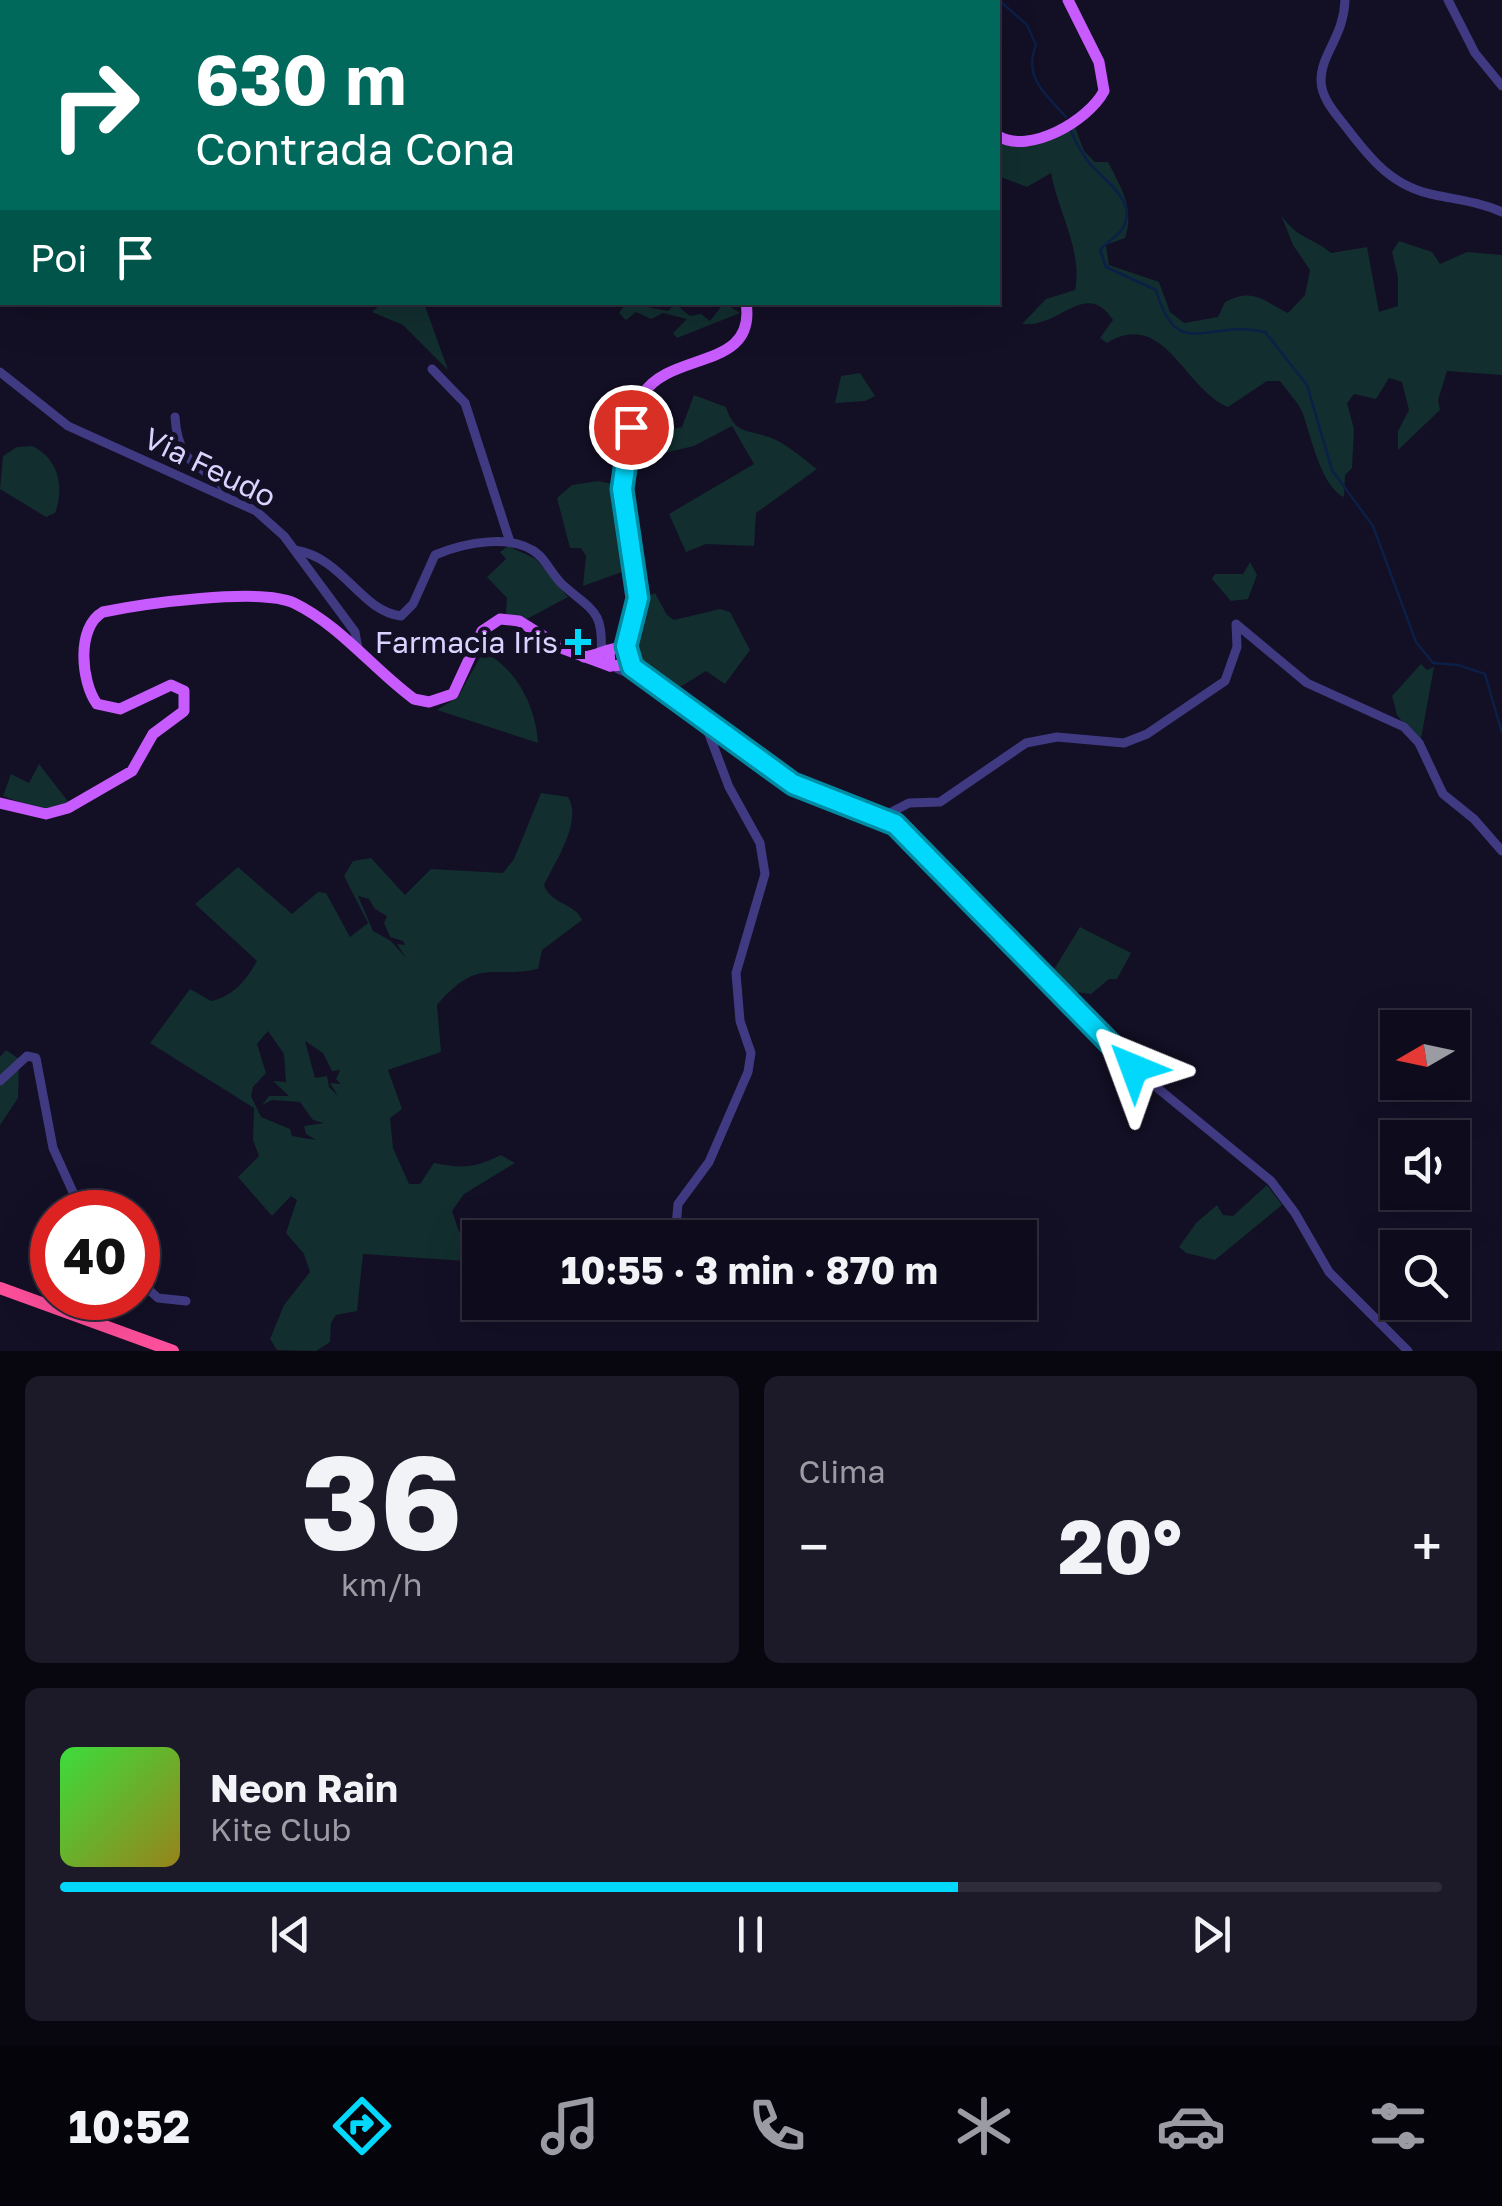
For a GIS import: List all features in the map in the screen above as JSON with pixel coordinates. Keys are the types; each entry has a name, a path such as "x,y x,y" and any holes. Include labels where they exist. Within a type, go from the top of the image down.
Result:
{"highway":[{"path":"0,1288 173,1351"}],"main road":[{"path":"1000,137 1013,144 1033,141 1083,114 1104,91 1099,62 1068,0"},
{"path":"615,657 632,626 638,598 622,489 638,406 651,385 667,374 739,342 747,329 746,305"},
{"path":"0,803 46,814 62,810 132,771 154,734 184,711 184,691 172,685 120,709 96,704 88,683 86,651 88,626 100,613 270,596 309,612 358,649"},
{"name":"Via Feudo","path":"358,649 400,689 429,702 453,694 482,632 494,620 514,619 580,656 615,657"}],"street":[{"path":"1345,0 1341,33 1321,74 1321,88 1335,112 1379,169 1405,186 1465,198 1502,212"},
{"path":"1448,0 1475,52 1502,86"},
{"path":"432,369 465,403 510,542"},
{"name":"Via Feudo","path":"0,372 79,432 230,498 270,521 354,632 358,649"},
{"path":"175,417 176,435 189,462 222,484 230,498"},
{"path":"295,550 333,564 384,612 401,616 413,604 435,555 510,542 538,555 559,582 594,608 602,635 615,657 793,784 882,817 909,835 1134,1068 1270,1181 1295,1213 1329,1272 1408,1351"},
{"path":"882,817 909,803 940,802 1026,742 1057,737 1124,744 1147,734 1225,681 1237,647 1236,624 1307,683 1404,727 1419,743 1443,794 1474,819 1502,851"},
{"path":"677,1220 678,1204 710,1162 748,1072 751,1054 740,1021 736,973 765,874 760,843 728,787 703,718"},
{"path":"0,1081 27,1056 36,1058 53,1148 72,1190"},
{"path":"160,1298 186,1301"}],"green space":[{"path":"1075,127 1084,151 1095,162 1108,162 1122,190 1128,217 1125,238 1106,245 1109,265 1159,282 1170,312 1184,323 1218,317 1225,302 1244,296 1258,297 1288,313 1305,295 1310,270 1293,245 1281,215 1299,234 1331,253 1367,247 1379,312 1398,306 1398,277 1392,252 1399,241 1432,252 1440,264 1467,252 1502,255 1502,375 1447,371 1438,400 1440,410 1398,450 1398,431 1409,410 1402,382 1389,378 1376,399 1354,394 1347,403 1354,429 1352,468 1345,475 1344,497 1329,483 1301,410 1280,381 1267,381 1228,407 1213,398 1159,343 1144,336 1127,335 1107,343 1100,338 1113,320 1103,308 1082,304 1036,324 1022,324 1046,299 1075,290 1077,275 1073,246 1051,173 1027,187 1000,177 1000,142 1028,146"},
{"path":"380,305 425,305 448,370 403,325 372,312"},
{"path":"625,305 668,311 676,305 690,316 701,314 710,321 722,305 727,305 740,313 677,338 673,333 687,319 663,313 651,319 636,312 626,320 619,313"},
{"path":"860,373 875,396 865,401 835,403 841,376"},
{"path":"694,395 726,407 737,426 781,443 817,469 756,513 754,546 706,544 686,552 669,514 754,464 732,426 694,446 630,461 634,437 682,427"},
{"path":"32,446 48,458 59,484 55,513 46,517 0,489 3,456 17,447"},
{"path":"598,481 618,485 630,569 583,586 586,556 581,548 570,548 557,498 572,485"},
{"path":"508,546 536,559 568,597 525,620 506,614 507,598 487,577 506,559 500,552"},
{"path":"1250,562 1257,575 1248,599 1231,601 1212,579 1215,574 1243,574"},
{"path":"655,593 674,620 720,609 730,612 750,650 725,684 706,671 680,687 640,669 634,641 645,597"},
{"path":"483,652 505,667 522,690 533,716 538,743 437,710 458,697"},
{"path":"1421,664 1427,670 1434,667 1420,744 1397,715 1392,696"},
{"path":"39,764 70,804 47,812 3,796 11,774 29,783"},
{"path":"541,793 568,797 572,807 570,829 544,885 551,896 574,910 582,920 542,950 538,969 474,975 451,990 437,1005 441,1052 388,1070 402,1109 390,1118 393,1148 409,1184 420,1184 434,1163 468,1166 501,1155 515,1163 464,1194 452,1211 462,1233 462,1261 363,1254 357,1311 336,1315 331,1323 330,1342 316,1351 277,1350 270,1339 284,1305 310,1272 304,1254 286,1233 297,1200 291,1196 272,1216 238,1177 259,1156 253,1140 254,1108 150,1043 190,989 211,1001 219,999 238,986 257,961 195,904 238,867 292,914 318,892 326,893 350,937 368,923 344,876 353,861 371,858 405,895 431,869 503,873 514,859","holes":["358,896 369,899 375,909 387,916 384,923 390,937 403,941 405,945 397,944 406,958 391,941 373,931","268,1031 284,1054 286,1082 273,1081 289,1096 269,1096 262,1105 272,1100 300,1102 313,1120 324,1123 304,1126 306,1134 316,1140 292,1136 290,1129 261,1117 251,1096 253,1087 266,1073 257,1044","305,1041 323,1053 332,1071 340,1070 336,1079 341,1084 330,1083 338,1096 329,1087 327,1076 315,1078"]},
{"path":"1080,927 1131,953 1117,979 1109,979 1091,994 1076,992 1053,971"},
{"path":"6,1050 19,1059 18,1098 0,1125 0,1057"},
{"path":"1267,1185 1282,1205 1215,1260 1186,1253 1179,1247 1196,1223 1217,1205 1223,1215 1233,1216"}],"waterway":[{"path":"1000,1 1027,25 1036,45 1034,76 1066,117"},
{"path":"1071,131 1087,160 1116,190 1126,207 1123,228 1100,250 1106,267 1156,290 1164,312 1174,326 1185,332 1265,332 1307,385 1332,470 1373,526 1416,642 1433,663 1458,665 1485,674 1502,733"}],"place":[{"name":"Farmacia Iris","path":"578,642"}],"route":[{"path":"631,427 622,489 638,598 626,646 632,667 793,784 882,817 909,835 1134,1068"}]}
